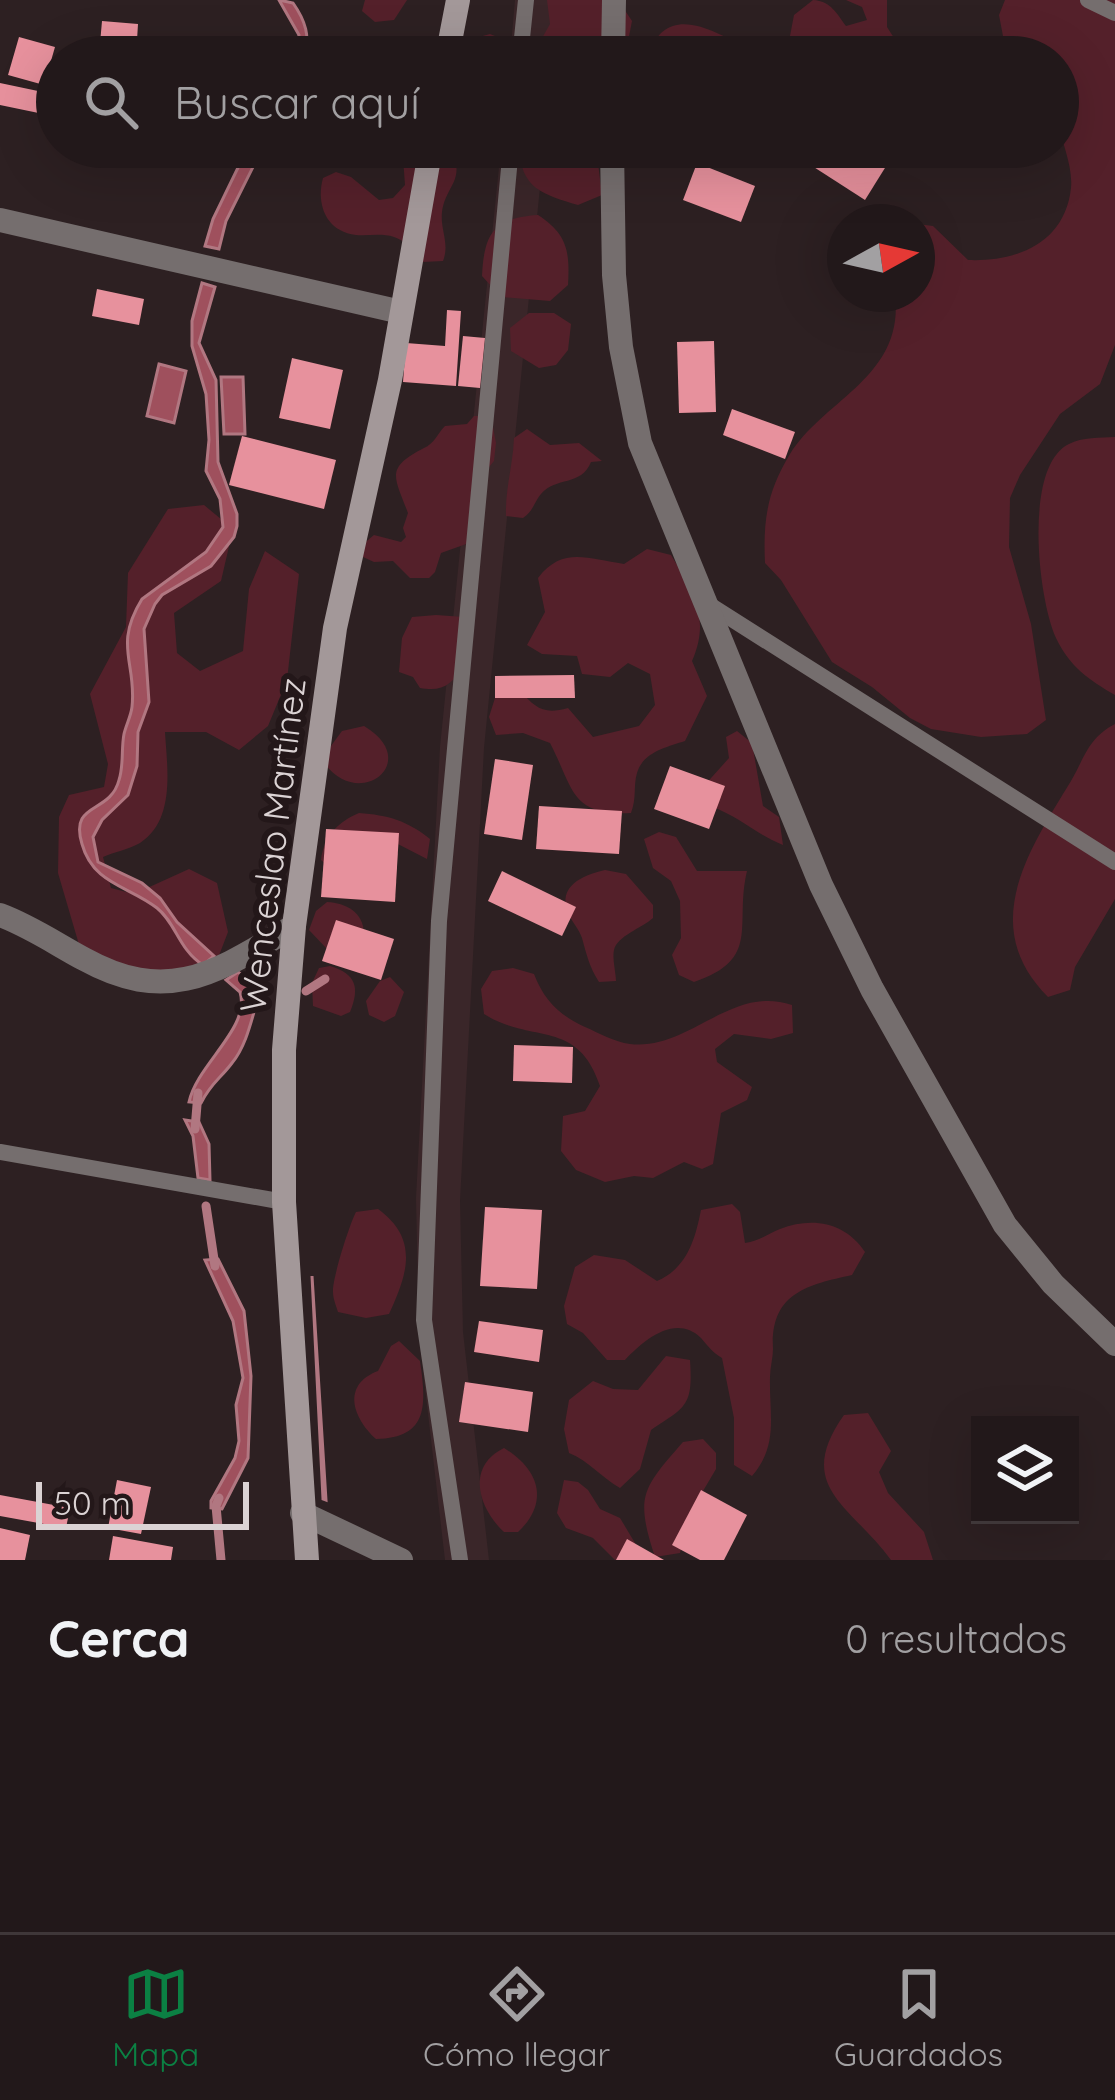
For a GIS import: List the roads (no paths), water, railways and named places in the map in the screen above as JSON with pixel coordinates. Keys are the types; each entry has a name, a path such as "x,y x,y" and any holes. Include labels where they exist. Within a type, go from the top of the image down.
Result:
{"main road":[{"path":"451,36 458,0"},
{"name":"Wenceslao Martínez","path":"307,1560 284,1202 284,1050 294,926 335,628 427,168"}],"street":[{"path":"613,36 614,0"},
{"path":"613,168 614,275 631,409 652,476 821,885 926,1088 1005,1225 1053,1284 1115,1344"},
{"path":"0,220 401,311"},
{"path":"0,915 101,969 160,983 209,976 294,926"},
{"path":"302,1513 401,1560"}],"lane":[{"path":"522,36 526,0"},
{"path":"1088,0 1115,13"},
{"path":"460,1560 424,1320 439,921 509,168"},
{"path":"702,600 1115,862"},
{"path":"0,1152 284,1202"}],"waterway":[{"path":"306,991 325,979"},
{"path":"195,1129 198,1093"},
{"path":"206,1206 215,1266"},
{"path":"219,1498 221,1560"}]}
